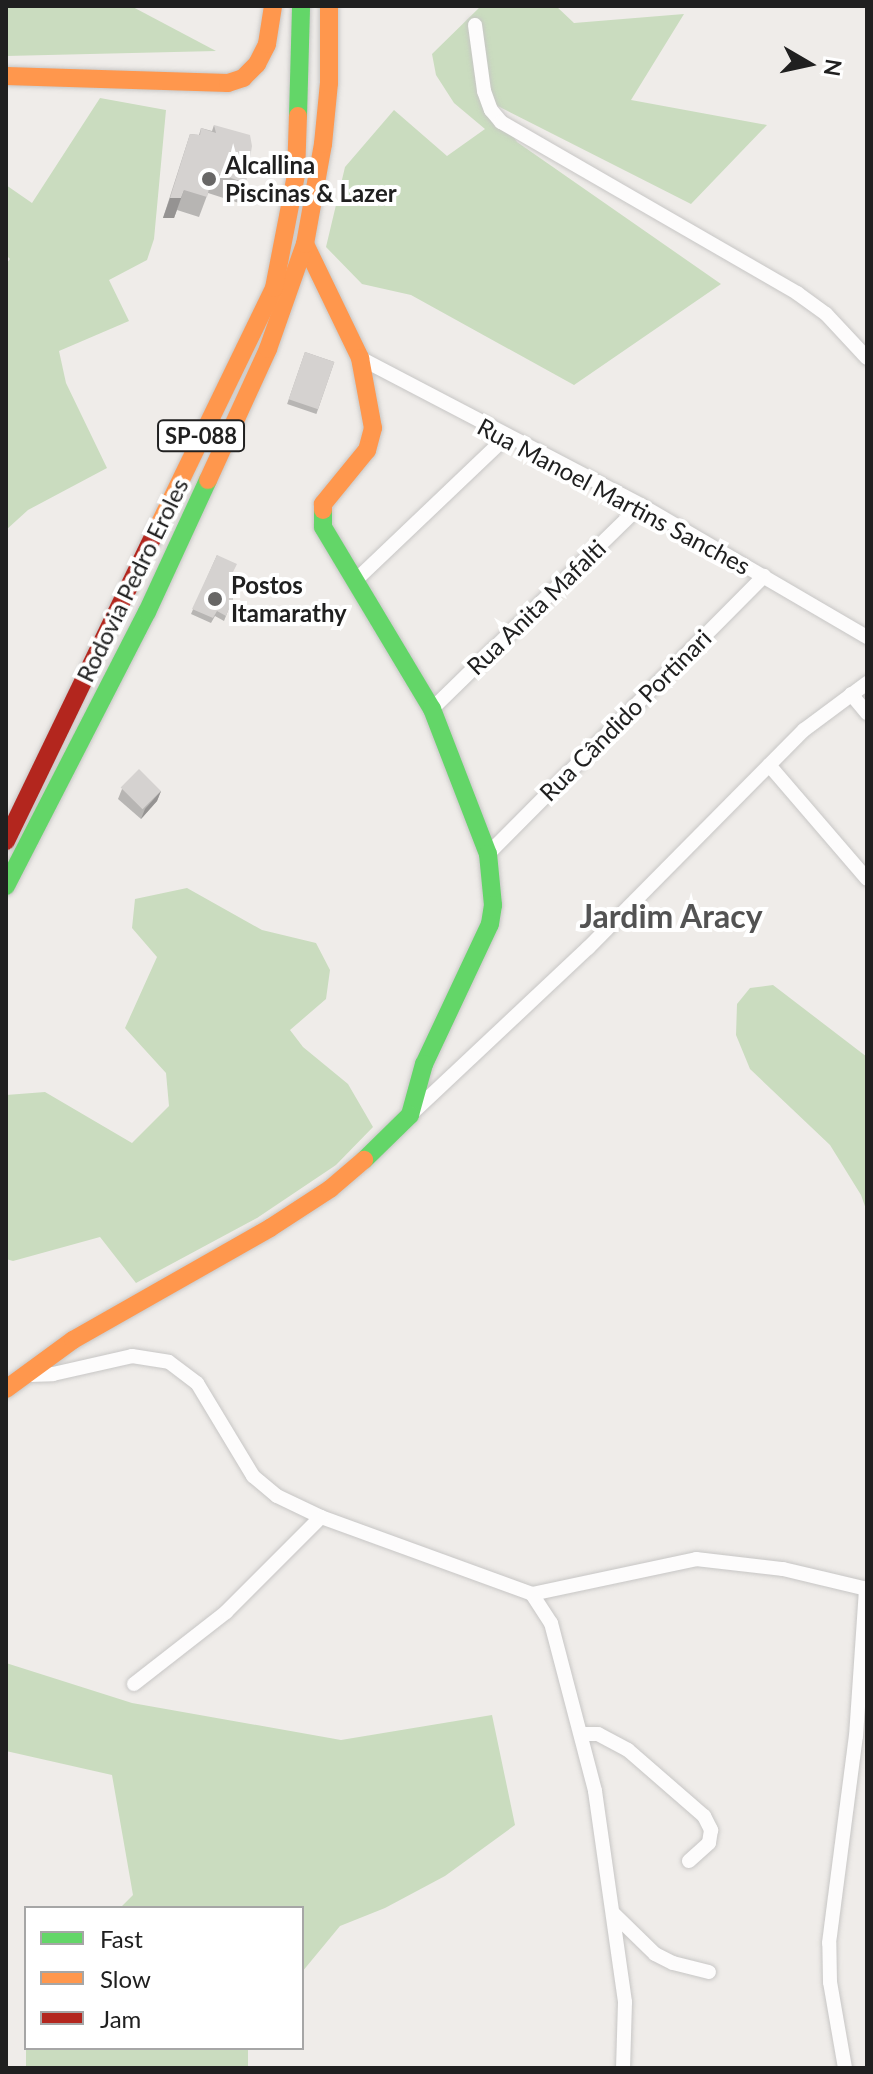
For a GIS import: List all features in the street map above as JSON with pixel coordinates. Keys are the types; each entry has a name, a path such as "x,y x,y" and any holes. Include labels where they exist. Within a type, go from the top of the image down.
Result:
{"main road":[{"path":"6,76 228,83 243,78 257,64 267,44 273,6"},
{"name":"Rodovia Pedro Eroles","path":"6,841 136,566 274,288 296,175 301,6"},
{"name":"Rodovia Pedro Eroles","path":"6,886 165,572 268,349 305,244 323,144 329,83 329,6"},
{"path":"6,1389 73,1340 270,1228 330,1189 410,1115 424,1064 490,924 493,905 488,854 432,709 357,579 323,527 323,504 367,450 373,428 370,398 360,358 305,244"},
{"path":"136,566 140,560 153,555 160,559 165,572"}],"street":[{"path":"475,25 484,91 491,110 501,122 678,228 772,277 826,314 867,358"},
{"name":"Rua Manoel Martins Sanches","path":"360,358 641,505 867,637"},
{"path":"357,579 506,437"},
{"name":"Rua Anita Mafalti","path":"432,709 641,505"},
{"name":"Rua Cândido Portinari","path":"488,854 764,576"},
{"path":"410,1115 510,1025 804,730 867,683"},
{"path":"851,694 867,713"},
{"path":"769,765 867,879"},
{"path":"29,1375 53,1374 132,1356 169,1362 197,1383 253,1476 277,1496 321,1517 532,1594 696,1559 783,1569 867,1589 856,1736 829,1943 830,1982 845,2068"},
{"path":"134,1684 226,1612 321,1517"},
{"path":"532,1594 551,1623 595,1791 625,2002 623,2068"},
{"path":"581,1734 598,1734 628,1750 704,1816 711,1830 709,1843 689,1861"},
{"path":"613,1914 655,1954 673,1963 709,1972"}],"green space":[{"path":"6,6 131,6 216,51 6,56"},
{"path":"481,6 556,6 574,23 684,14 631,100 767,125 691,204 490,102 517,142 721,284 574,385 411,295 362,284 326,247 345,167 394,110 447,156 485,129 454,103 436,75 432,54"},
{"path":"100,98 166,110 154,239 147,260 109,280 129,321 59,351 66,383 107,468 28,510 6,530 6,264 10,259 6,255 6,185 32,203"},
{"path":"187,888 262,930 316,943 330,970 326,999 290,1030 303,1047 348,1084 373,1127 336,1165 257,1218 136,1283 100,1237 13,1261 6,1259 6,1095 45,1092 132,1143 169,1106 166,1073 125,1028 157,957 132,928 135,899"},
{"path":"773,985 867,1057 867,1212 861,1195 830,1145 750,1069 736,1035 737,1004 750,988"},
{"path":"6,1663 132,1703 341,1740 492,1715 515,1825 445,1876 385,1908 340,1926 304,1970 304,1906 122,1906 133,1895 112,1775 6,1751"},
{"path":"26,2050 248,2050 248,2068 26,2068"}],"building":[{"name":"Alcallina Piscinas & Lazer","path":"214,125 250,135 252,146 246,183 213,172 207,197 184,190 181,198 170,198 190,134 200,135 201,128 216,133"},
{"path":"305,352 334,362 318,409 289,399"},
{"name":"Postos Itamarathy","path":"217,555 237,564 232,574 241,578 226,616 217,611 213,618 192,609"},
{"path":"139,769 161,791 143,809 121,787"}],"traffic: fast":[{"path":"298,116 301,6"},
{"path":"6,886 147,612 208,480"},
{"path":"323,510 323,527 432,709 488,854 493,905 490,924 424,1064 410,1115 364,1160"}],"traffic: slow":[{"path":"6,76 228,83 243,78 257,64 267,44 273,6"},
{"path":"208,480 268,349 305,244 323,144 329,83 329,6"},
{"path":"158,527 274,288 296,175 298,116"},
{"path":"305,244 360,358 373,428 367,450 323,504 323,510"},
{"path":"6,1389 73,1340 270,1228 330,1189 364,1160"}],"traffic: jam":[{"path":"6,841 158,527"}],"place":[{"name":"Alcallina Piscinas & Lazer","path":"209,179"},
{"name":"Postos Itamarathy","path":"215,599"}],"district":[{"name":"Jardim Aracy","path":"671,916"}]}
